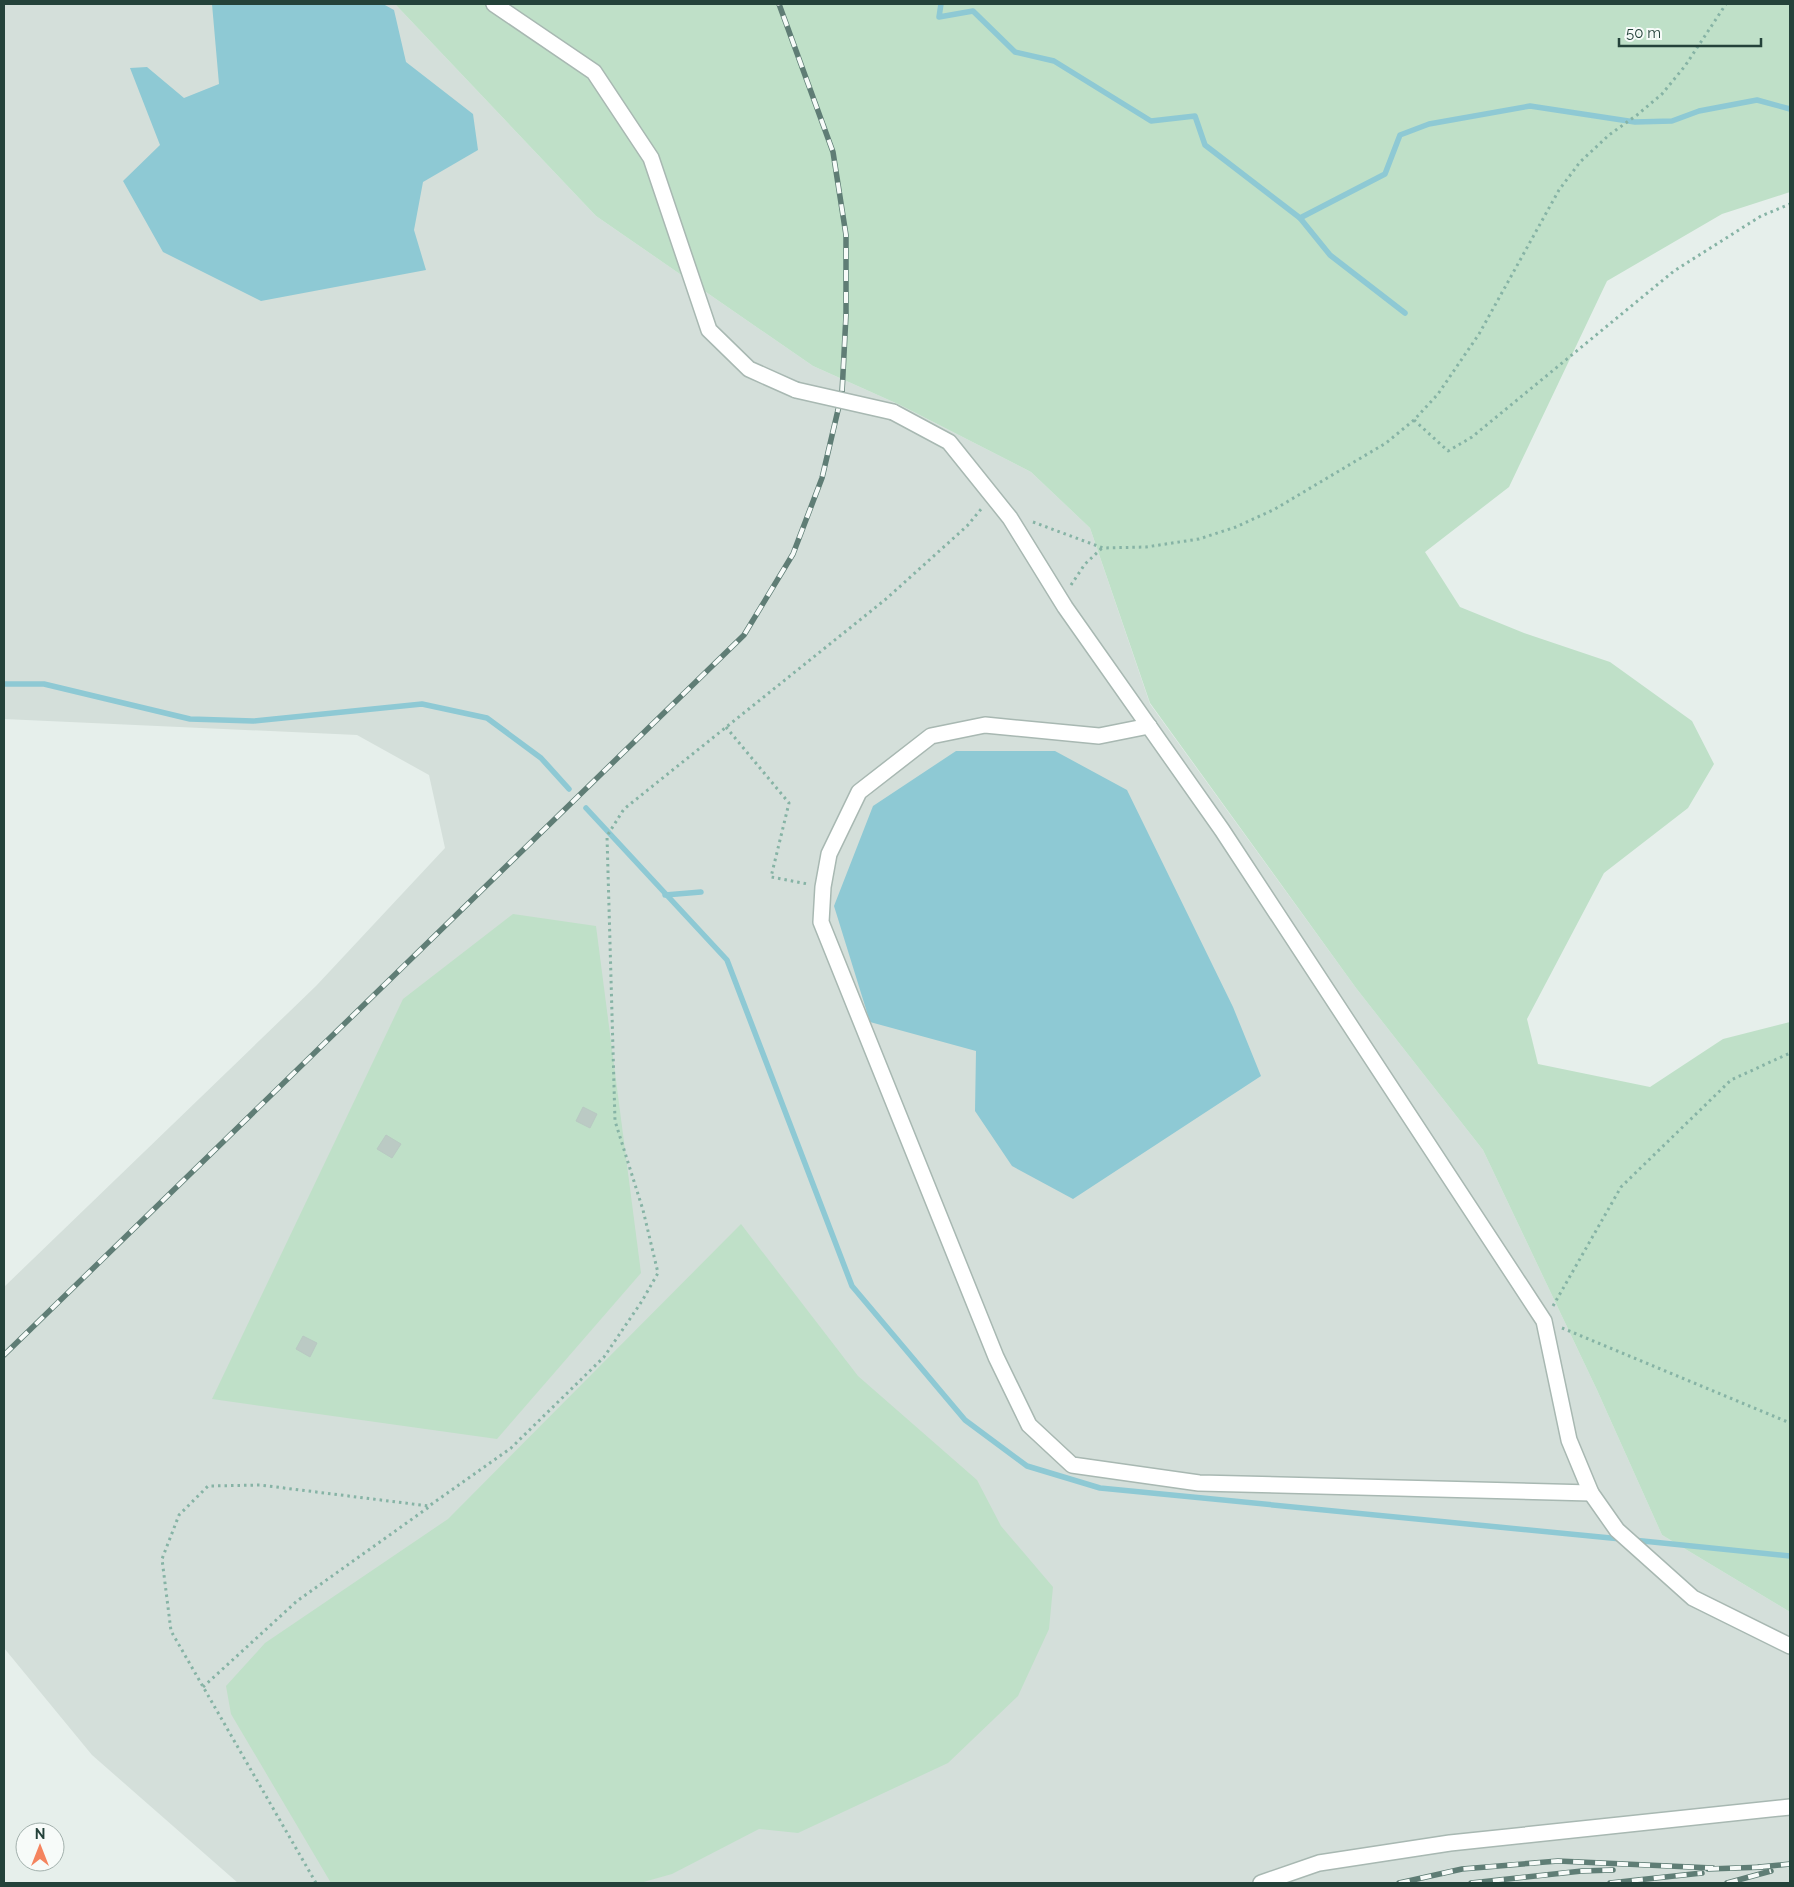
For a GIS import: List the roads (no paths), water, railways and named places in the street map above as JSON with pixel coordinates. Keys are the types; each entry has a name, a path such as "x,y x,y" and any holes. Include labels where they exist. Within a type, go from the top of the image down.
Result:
{"street":[{"path":"494,4 594,72 651,158 710,330 749,369 796,390 893,412 949,442 1010,518 1065,607 1227,839 1544,1321 1569,1440 1591,1493 1617,1530 1693,1598 1790,1646"},
{"path":"1149,726 1099,736 985,725 931,736 859,792 829,854 823,887 821,922 996,1357 1030,1425 1072,1465 1198,1483 1591,1493"},
{"path":"1261,1883 1319,1863 1450,1843 1790,1807"}],"water":[{"path":"212,4 383,4 394,10 406,62 473,114 478,150 423,182 414,230 426,270 261,301 163,252 123,181 160,145 130,68 147,67 184,98 219,84"},
{"path":"956,751 1055,751 1127,790 1233,1007 1261,1076 1073,1199 1012,1166 975,1111 976,1051 870,1022 834,906 873,806"}],"waterway":[{"path":"941,4 939,17 973,11 1015,52 1054,61 1151,121 1195,116 1205,145 1300,218 1385,174 1400,135 1429,124 1530,106 1635,122 1672,121 1699,111 1757,100 1790,109"},
{"path":"1300,218 1330,255 1405,313"},
{"path":"4,684 44,684 190,719 253,721 422,704 487,718 541,758 569,789"},
{"path":"586,808 727,960 852,1286 965,1420 1027,1466 1100,1488 1621,1539"},
{"path":"665,895 701,892"},
{"path":"1633,1540 1790,1556"}],"railway":[{"path":"4,1355 744,635 793,554 822,478 842,393 846,315 846,235 833,152 779,4"},
{"path":"1399,1883 1462,1869 1558,1861 1713,1868"},
{"path":"1759,1867 1790,1864"},
{"path":"1708,1869 1765,1867"},
{"path":"1471,1883 1582,1871 1613,1870"},
{"path":"1727,1883 1771,1871"},
{"path":"1610,1883 1702,1873"}]}
